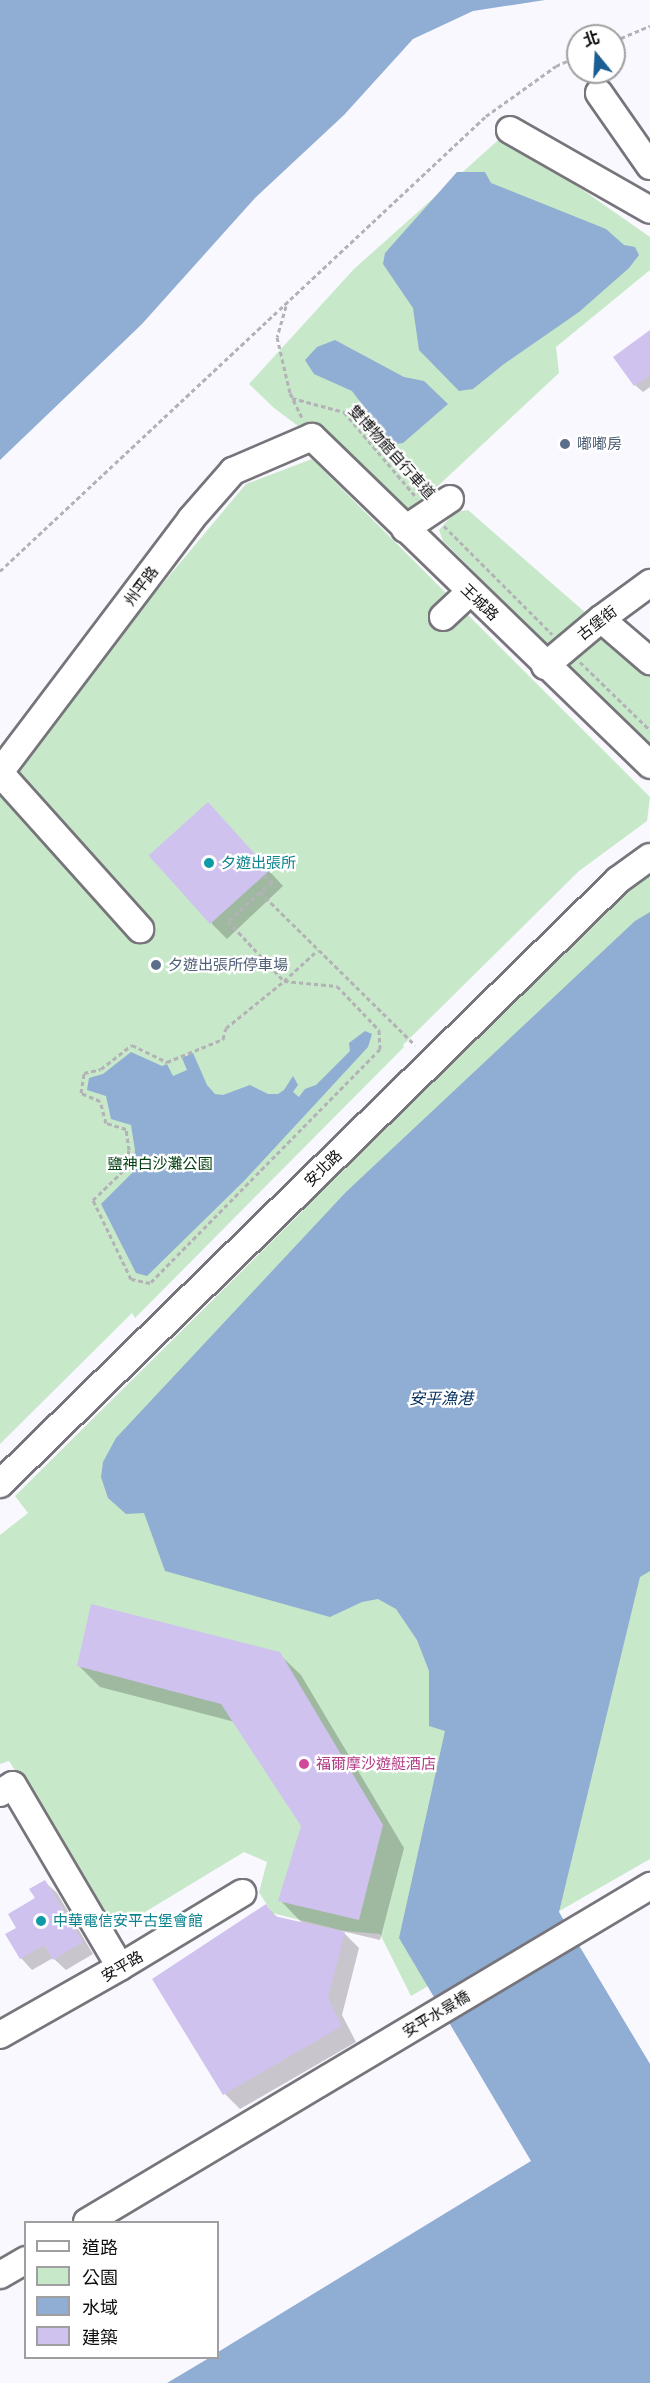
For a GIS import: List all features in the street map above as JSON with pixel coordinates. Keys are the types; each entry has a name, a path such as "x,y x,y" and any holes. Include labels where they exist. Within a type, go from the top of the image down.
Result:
{"street":[{"path":"599,93 650,166"},
{"path":"510,130 650,210"},
{"name":"王城路","path":"312,437 545,666 650,765"},
{"name":"州平路","path":"0,772 191,519 233,471 312,437"},
{"path":"405,529 440,505"},
{"name":"古堡街","path":"545,666 601,619 650,583"},
{"path":"443,616 470,592"},
{"path":"601,619 650,661"},
{"path":"0,772 140,929"},
{"name":"安北路","path":"0,1484 618,880 650,857"},
{"path":"0,1793 13,1785 120,1967"},
{"name":"安平水景橋","path":"90,2221 650,1886"},
{"name":"安平路","path":"0,2035 120,1967 242,1893"},
{"path":"0,2275 24,2261"}],"path":[{"path":"626,36 650,26"},
{"name":"雙博物館自行車道","path":"566,61 556,66 486,116 287,304 277,337 292,398 344,412 440,505 566,648 650,730"},
{"path":"0,571 287,304"},
{"path":"264,875 272,882 228,921 284,981 336,986 379,1030 380,1049 150,1283 131,1279 93,1200 126,1168 129,1150 126,1129 105,1123 100,1101 81,1093 84,1073 101,1069 132,1045 167,1062 223,1039 226,1028 284,981 318,950"},
{"path":"260,892 415,1046"}],"green space":[{"path":"504,135 650,237 650,270 556,347 559,373 411,511 274,408 249,384 354,269"},
{"name":"鹽神白沙灘公園","path":"312,459 650,797 647,821 579,871 403,1045 404,1047 135,1318 132,1313 0,1444 0,778 246,484"},
{"path":"468,510 650,669 650,745 443,541 439,530 455,512"},
{"name":"安平漁港","path":"650,875 650,1859 411,1996 380,1934 344,1931 272,1913 259,1892 267,1862 244,1852 117,1929 9,1761 0,1764 0,1535 28,1513 15,1496 475,1040 634,886"}],"water":[{"path":"0,0 545,0 473,11 413,39 344,115 255,198 142,324 0,460"},
{"path":"457,172 485,172 491,183 606,229 624,245 635,247 639,255 629,268 579,312 504,364 473,389 459,391 419,350 413,308 383,264 385,253"},
{"path":"335,340 404,377 424,381 448,404 403,443 387,445 379,427 352,391 314,374 305,360 317,347"},
{"name":"安平漁港","path":"650,912 650,1571 640,1577 559,1912 650,2064 650,2383 167,2383 207,2359 219,2359 219,2351 531,2161 399,1938 445,1731 429,1726 429,1671 417,1640 396,1609 378,1599 362,1602 330,1617 165,1571 144,1513 126,1514 108,1498 101,1477 103,1462 116,1438 346,1192 635,921"},
{"path":"365,1031 372,1034 368,1047 244,1181 147,1276 136,1273 101,1204 132,1173 135,1150 131,1125 111,1119 106,1096 87,1090 89,1078 103,1074 131,1052 162,1066 167,1064 173,1076 187,1070 182,1058 193,1053 207,1085 215,1094 223,1095 250,1085 268,1094 278,1094 284,1090 293,1076 298,1085 293,1092 299,1097 305,1089 316,1085 350,1051 349,1043"}],"building":[{"path":"650,330 650,375 634,386 613,357"},
{"name":"夕遊出張所","path":"208,802 270,870 210,924 149,856"},
{"name":"福爾摩沙遊艇酒店","path":"91,1604 280,1652 383,1825 359,1920 278,1901 301,1826 221,1704 77,1666"},
{"name":"中華電信安平古堡會館","path":"45,1880 83,1942 53,1960 44,1945 20,1959 5,1934 16,1928 8,1914 35,1898 29,1889"},
{"path":"266,1904 274,1916 345,1932 328,1998 342,2026 223,2095 152,1979"}],"place":[{"name":"嘟嘟房","path":"565,444"},
{"name":"夕遊出張所","path":"209,863"},
{"name":"夕遊出張所停車場","path":"156,965"},
{"name":"福爾摩沙遊艇酒店","path":"304,1764"},
{"name":"中華電信安平古堡會館","path":"41,1921"}]}
